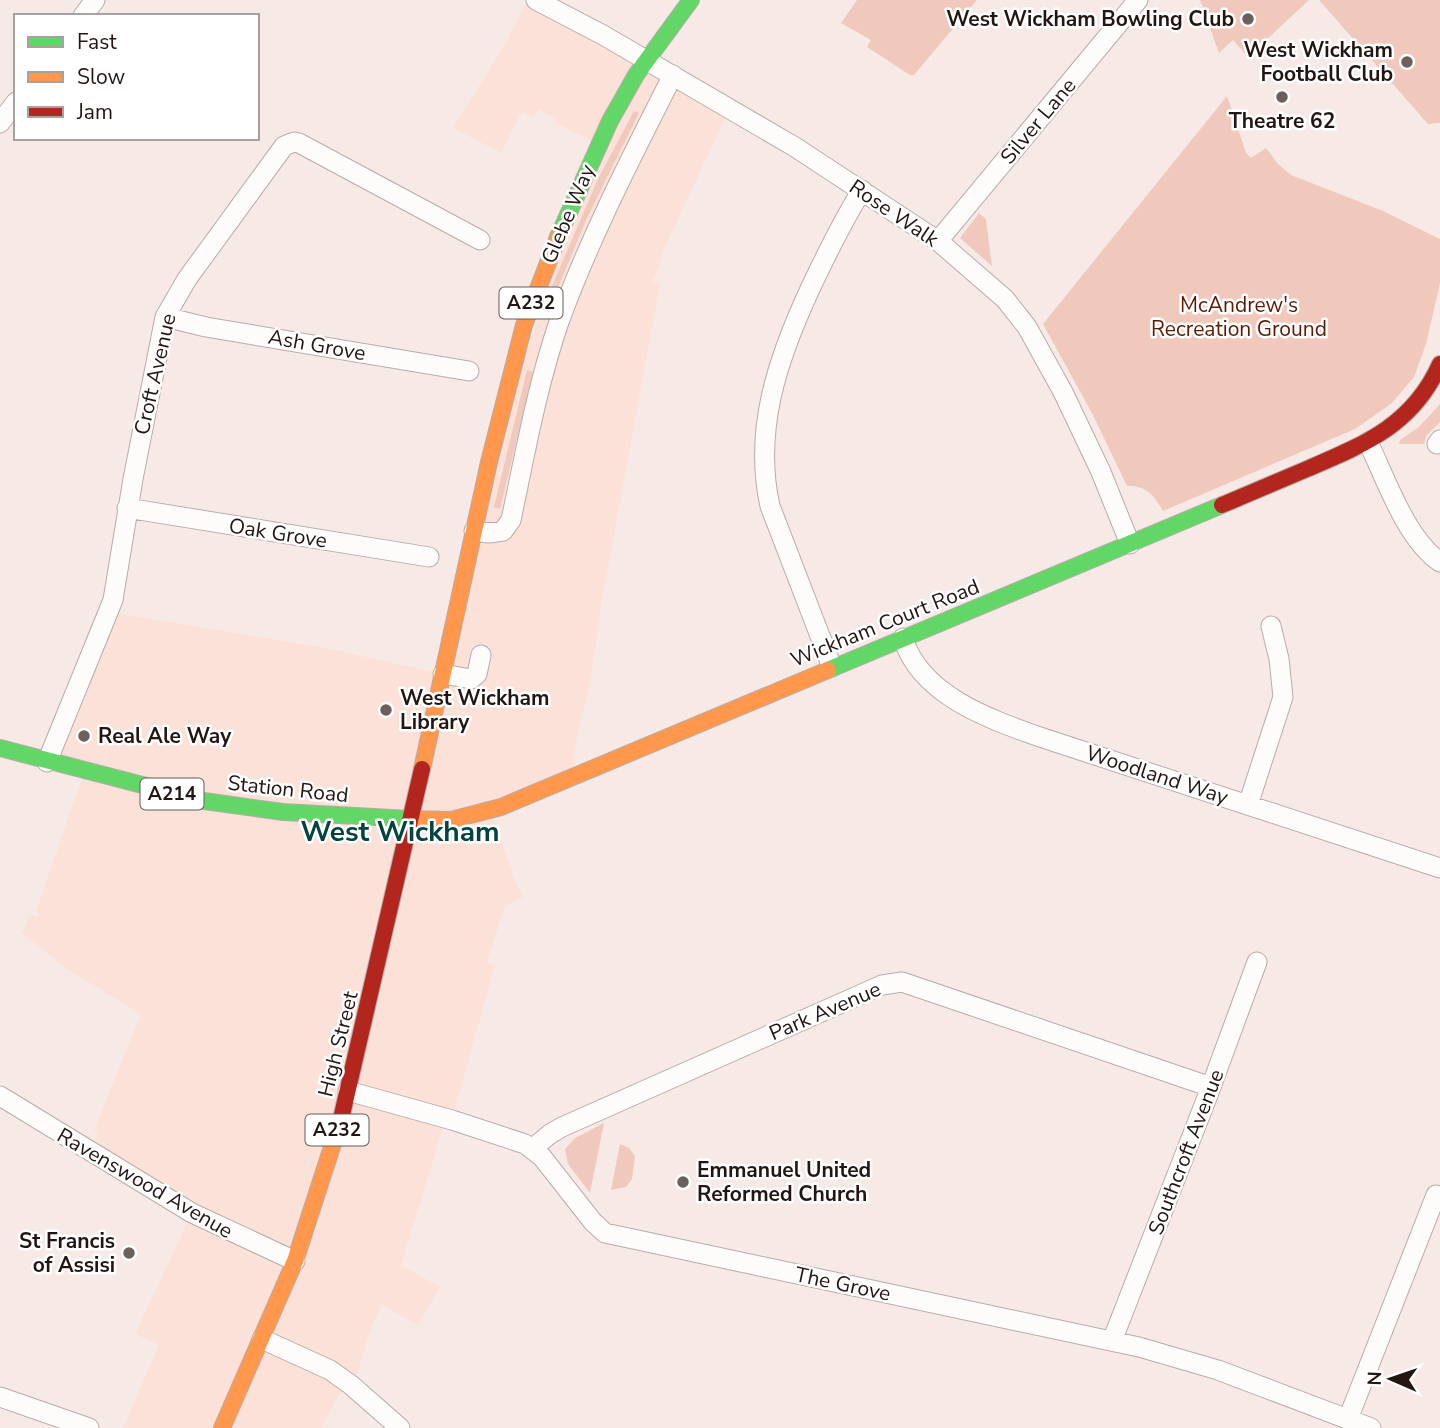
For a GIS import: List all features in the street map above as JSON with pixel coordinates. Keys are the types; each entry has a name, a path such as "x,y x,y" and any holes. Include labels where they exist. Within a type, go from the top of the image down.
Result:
{"main road":[{"name":"Glebe Way","path":"411,819 474,531 519,343 545,265 621,100 647,59 691,0"},
{"name":"Wickham Court Road","path":"411,819 451,820 501,807 1368,442 1392,427 1436,385 1440,364"},
{"name":"Station Road","path":"0,748 164,792 233,806 296,813 411,819"},
{"name":"High Street","path":"222,1428 295,1261 322,1181 348,1091 411,819"}],"street":[{"name":"Rose Walk","path":"536,0 647,59 862,191 938,241 1005,299 1023,319 1079,425 1130,544"},
{"name":"Silver Lane","path":"938,241 1138,0"},
{"name":"Glebe Way","path":"474,531 503,531 511,520 550,351 594,235 673,75"},
{"path":"0,123 14,105"},
{"name":"Croft Avenue","path":"47,762 109,612 164,317 187,279 282,149 289,143 299,143 480,240"},
{"path":"832,667 770,506 765,481 765,445 770,398 785,346 827,252 862,191"},
{"name":"Ash Grove","path":"164,317 206,327 469,371"},
{"path":"519,343 550,351"},
{"path":"1368,442 1419,542 1440,562"},
{"name":"Oak Grove","path":"127,508 429,557"},
{"path":"1248,805 1283,697 1279,659 1271,625"},
{"name":"Woodland Way","path":"902,638 921,671 976,712 1040,737 1440,868"},
{"path":"443,674 471,679 477,674 481,655"},
{"name":"Southcroft Avenue","path":"1112,1341 1257,962"},
{"name":"Park Avenue","path":"532,1149 562,1126 766,1035 892,983 911,984 1211,1087"},
{"name":"The Grove","path":"348,1091 494,1133 532,1149 542,1157 593,1222 605,1233 1112,1341 1211,1368 1371,1428"},
{"name":"Ravenswood Avenue","path":"0,1096 181,1207 295,1261"},
{"path":"1348,1419 1436,1195"},
{"path":"262,1339 330,1370 400,1428"},
{"path":"0,1397 89,1428"}],"shaded area":[{"path":"528,0 730,108 666,245 653,282 660,284 602,601 590,685 573,761 578,775 492,811 514,879 524,897 505,906 487,962 495,965 452,1120 446,1119 401,1265 440,1287 418,1325 382,1305 371,1328 356,1378 337,1398 321,1428 123,1428 159,1345 135,1334 192,1213 90,1152 98,1132 94,1130 141,1014 67,969 22,933 30,915 40,917 36,911 84,772 47,762 109,612 321,647 443,674 489,462 598,144 555,123 556,118 538,109 534,117 522,112 501,153 453,128 504,46"}],"green space":[{"path":"857,0 977,0 914,75 910,75 867,47 871,40 841,23"},
{"name":"West Wickham Bowling Club","path":"1200,0 1309,0 1248,57 1233,40 1219,53"},
{"name":"West Wickham Football Club","path":"1319,0 1440,0 1440,123 1428,124"},
{"name":"McAndrew's Recreation Ground","path":"1227,96 1246,153 1251,158 1266,148 1291,175 1383,211 1440,239 1440,283 1426,344 1414,377 1392,403 1355,429 1163,511 1149,492 1127,486 1093,415 1043,324"},
{"path":"634,111 639,113 586,220 555,295 549,293 598,179"},
{"path":"979,213 986,219 992,266 960,238"},
{"path":"527,370 533,372 500,509 494,507"},
{"path":"1440,404 1440,422 1426,436 1424,444 1399,444 1400,440 1419,427"},
{"path":"604,1123 590,1193 568,1164 565,1149 575,1138"},
{"path":"620,1144 629,1148 635,1156 632,1179 626,1187 611,1190"}],"traffic: fast":[{"path":"558,237 610,121 636,75 691,0"},
{"path":"828,670 1222,505"},
{"path":"0,748 204,801 283,812 411,819"}],"traffic: slow":[{"path":"422,769 489,462 524,325 558,237"},
{"path":"411,819 451,820 501,807 828,670"},
{"path":"222,1428 295,1261 341,1119"}],"traffic: jam":[{"path":"1222,505 1348,451 1385,430 1416,403 1440,364"},
{"path":"341,1119 422,769"}],"place":[{"name":"West Wickham Bowling Club","path":"1248,19"},
{"name":"West Wickham Football Club","path":"1407,62"},
{"name":"Theatre 62","path":"1282,97"},
{"name":"West Wickham Library","path":"386,710"},
{"name":"Real Ale Way","path":"84,736"},
{"name":"Emmanuel United Reformed Church","path":"683,1182"},
{"name":"St Francis of Assisi","path":"129,1253"}],"district":[{"name":"West Wickham","path":"400,832"}]}
